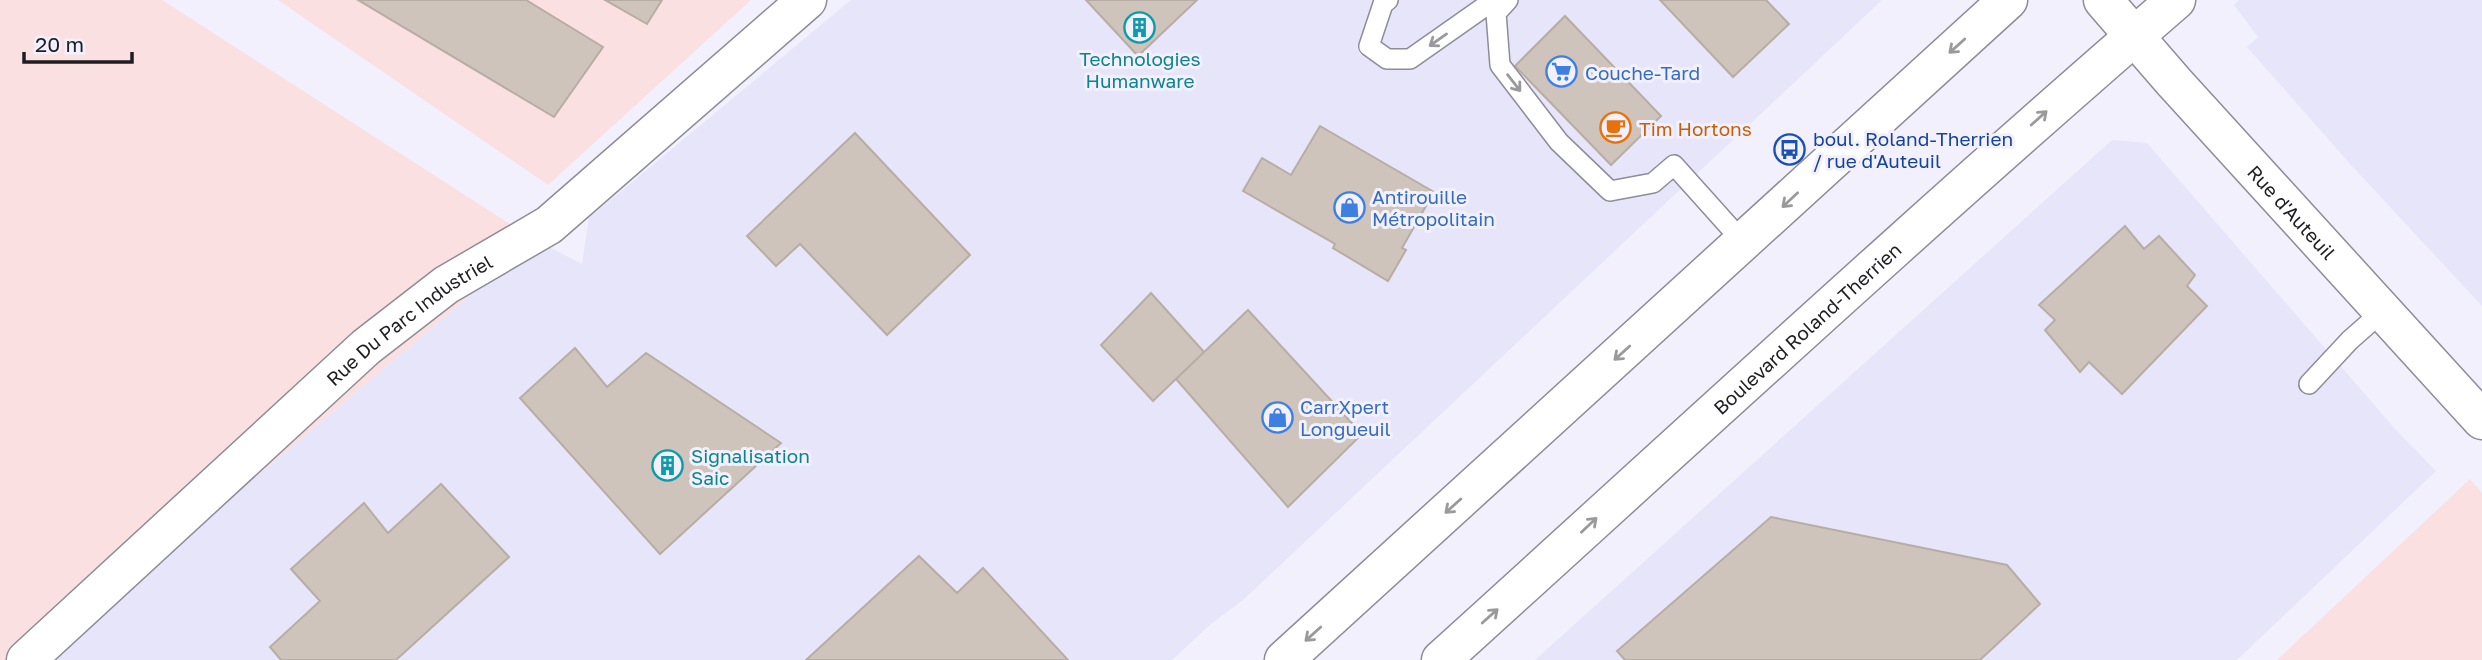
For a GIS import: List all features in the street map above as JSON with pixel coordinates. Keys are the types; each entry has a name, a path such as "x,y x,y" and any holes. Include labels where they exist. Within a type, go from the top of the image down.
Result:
{"main road":[{"name":"Rue Du Parc Industriel","path":"26,660 366,346 446,285 549,225 807,0"},
{"path":"1284,660 2008,0"},
{"name":"Rue d'Auteuil","path":"2103,0 2193,103 2482,420"},
{"name":"Boulevard Roland-Therrien","path":"1441,660 1917,226 2176,0"}],"lane":[{"path":"1388,0 1383,5 1370,47 1387,59 1410,59 1494,0"},
{"path":"1508,0 1496,13 1500,65 1559,142 1610,191 1653,183 1674,165 1744,242"},
{"path":"2309,384 2383,311"}],"shaded area":[{"path":"0,0 162,0 535,240 40,660 0,660"},
{"path":"278,0 751,0 548,185"},
{"path":"851,0 1882,0 1243,600 1212,623 1172,660 40,660 535,240 582,264 589,218"},
{"path":"2239,0 2482,0 2482,306 2352,166 2247,47 2258,37 2234,5"},
{"path":"2112,140 2147,143 2396,430 2436,471 2237,660 1535,660"},
{"path":"2470,479 2482,493 2482,660 2277,660"}],"building":[{"path":"358,0 526,0 603,47 554,117"},
{"path":"605,0 662,0 647,24"},
{"name":"Technologies Humanware","path":"1086,0 1197,0 1138,56"},
{"path":"1660,0 1766,0 1789,24 1733,77"},
{"path":"1565,16 1661,116 1611,165 1515,66"},
{"name":"Antirouille Métropolitain","path":"1320,126 1434,192 1402,248 1406,250 1388,281 1333,248 1335,244 1243,191 1262,158 1291,175"},
{"path":"855,133 970,255 887,335 800,244 776,266 747,236"},
{"path":"2125,226 2144,249 2159,236 2195,275 2187,286 2207,306 2122,394 2089,362 2080,372 2045,330 2055,320 2039,305"},
{"path":"1151,293 1204,352 1153,401 1101,345"},
{"path":"1248,310 1362,434 1288,507 1176,379"},
{"name":"Signalisation Saic","path":"575,348 607,387 646,353 781,443 660,554 520,398"},
{"path":"441,484 509,557 396,660 281,660 270,647 320,601 291,569 364,503 388,533"},
{"path":"1771,517 2007,565 2040,604 1980,660 1625,660 1617,651"},
{"path":"919,556 957,593 983,568 1068,660 806,660"}],"place":[{"name":"Technologies Humanware","path":"1140,27"},
{"name":"Couche-Tard","path":"1562,72"},
{"name":"Tim Hortons","path":"1616,128"},
{"name":"boul. Roland-Therrien / rue d'Auteuil","path":"1790,149"},
{"name":"Antirouille Métropolitain","path":"1349,207"},
{"name":"CarrXpert Longueuil","path":"1277,417"},
{"name":"Signalisation Saic","path":"668,466"}]}
